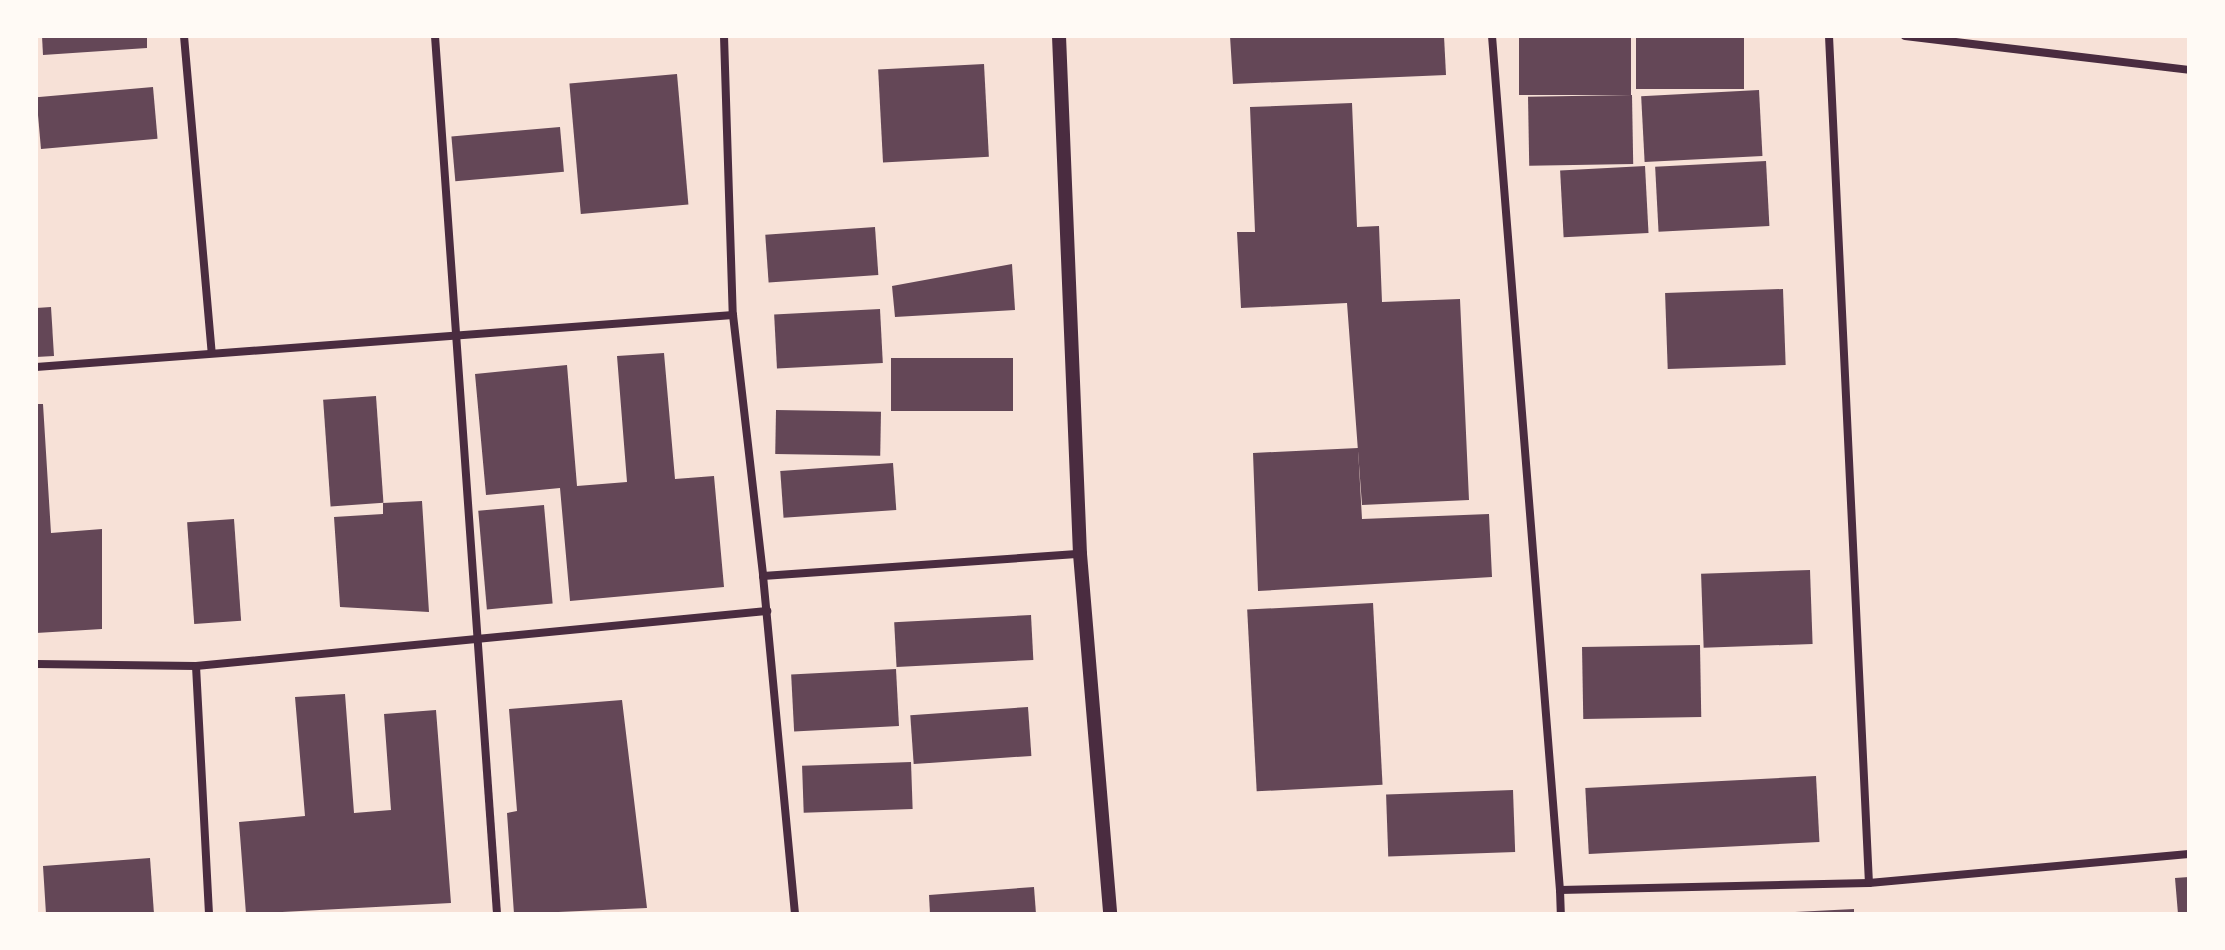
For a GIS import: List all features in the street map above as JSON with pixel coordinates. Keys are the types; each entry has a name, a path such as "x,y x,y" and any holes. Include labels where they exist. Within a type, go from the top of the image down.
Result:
{"street":[{"path":"184,36 212,353"},
{"path":"435,36 497,914"},
{"path":"724,36 733,315 767,611 795,914"},
{"path":"1059,36 1080,554 1110,914"},
{"path":"1492,36 1561,914"},
{"path":"1829,36 1869,883"},
{"path":"1905,36 2189,70"},
{"path":"36,367 733,315"},
{"path":"763,576 1080,554"},
{"path":"36,664 196,666 767,611"},
{"path":"196,666 209,914"},
{"path":"1560,890 1869,883 2189,854"}],"building":[{"path":"42,36 147,36 147,48 43,55"},
{"path":"1230,36 1444,36 1446,75 1233,84"},
{"path":"1519,36 1631,36 1631,95 1519,95"},
{"path":"1636,36 1744,36 1744,89 1636,89"},
{"path":"984,64 989,157 883,162 878,70"},
{"path":"677,74 688,205 581,214 569,83"},
{"path":"153,87 158,139 41,149 36,97"},
{"path":"1759,90 1762,156 1645,162 1641,96"},
{"path":"1632,95 1633,164 1529,166 1528,97"},
{"path":"1352,103 1357,227 1379,226 1382,302 1460,299 1469,500 1362,505 1347,303 1241,308 1237,232 1255,232 1250,107"},
{"path":"560,127 564,172 455,181 451,136"},
{"path":"1766,161 1769,226 1659,232 1655,167"},
{"path":"1645,166 1649,233 1564,237 1560,170"},
{"path":"875,227 878,275 769,283 765,235"},
{"path":"1012,264 1015,310 895,317 892,286"},
{"path":"1783,289 1786,365 1668,369 1665,293"},
{"path":"51,307 54,356 36,357 36,308"},
{"path":"880,309 883,363 777,368 774,315"},
{"path":"664,353 675,479 714,476 724,587 570,601 560,488 486,495 475,374 567,365 577,486 627,482 617,356"},
{"path":"891,358 1013,358 1013,411 891,411"},
{"path":"376,396 383,503 331,506 323,400"},
{"path":"36,404 43,404 51,533 102,529 102,629 36,633"},
{"path":"776,410 881,412 880,456 775,454"},
{"path":"1358,448 1362,519 1489,514 1492,577 1258,591 1253,453"},
{"path":"893,463 896,510 784,518 780,471"},
{"path":"422,501 429,612 340,607 334,517 383,514 383,503"},
{"path":"544,505 553,604 487,609 478,511"},
{"path":"234,519 241,621 194,624 187,522"},
{"path":"1810,570 1813,644 1704,648 1701,574"},
{"path":"1373,603 1383,785 1257,791 1247,610"},
{"path":"1031,615 1033,660 897,667 894,622"},
{"path":"1700,645 1701,717 1583,719 1582,647"},
{"path":"896,669 899,726 794,731 791,674"},
{"path":"345,694 354,813 391,810 384,714 436,710 451,903 246,914 239,822 305,816 295,697"},
{"path":"622,700 647,908 514,914 507,813 517,811 509,709"},
{"path":"1028,707 1031,756 914,764 910,715"},
{"path":"911,762 913,809 804,813 802,766"},
{"path":"1816,776 1819,842 1589,854 1585,788"},
{"path":"1513,790 1515,852 1388,856 1386,794"},
{"path":"150,858 154,914 46,914 43,866"},
{"path":"2189,877 2189,914 2178,914 2175,878"},
{"path":"1034,887 1036,914 930,914 929,895"},
{"path":"1854,909 1854,914 1795,914 1795,912"}]}
